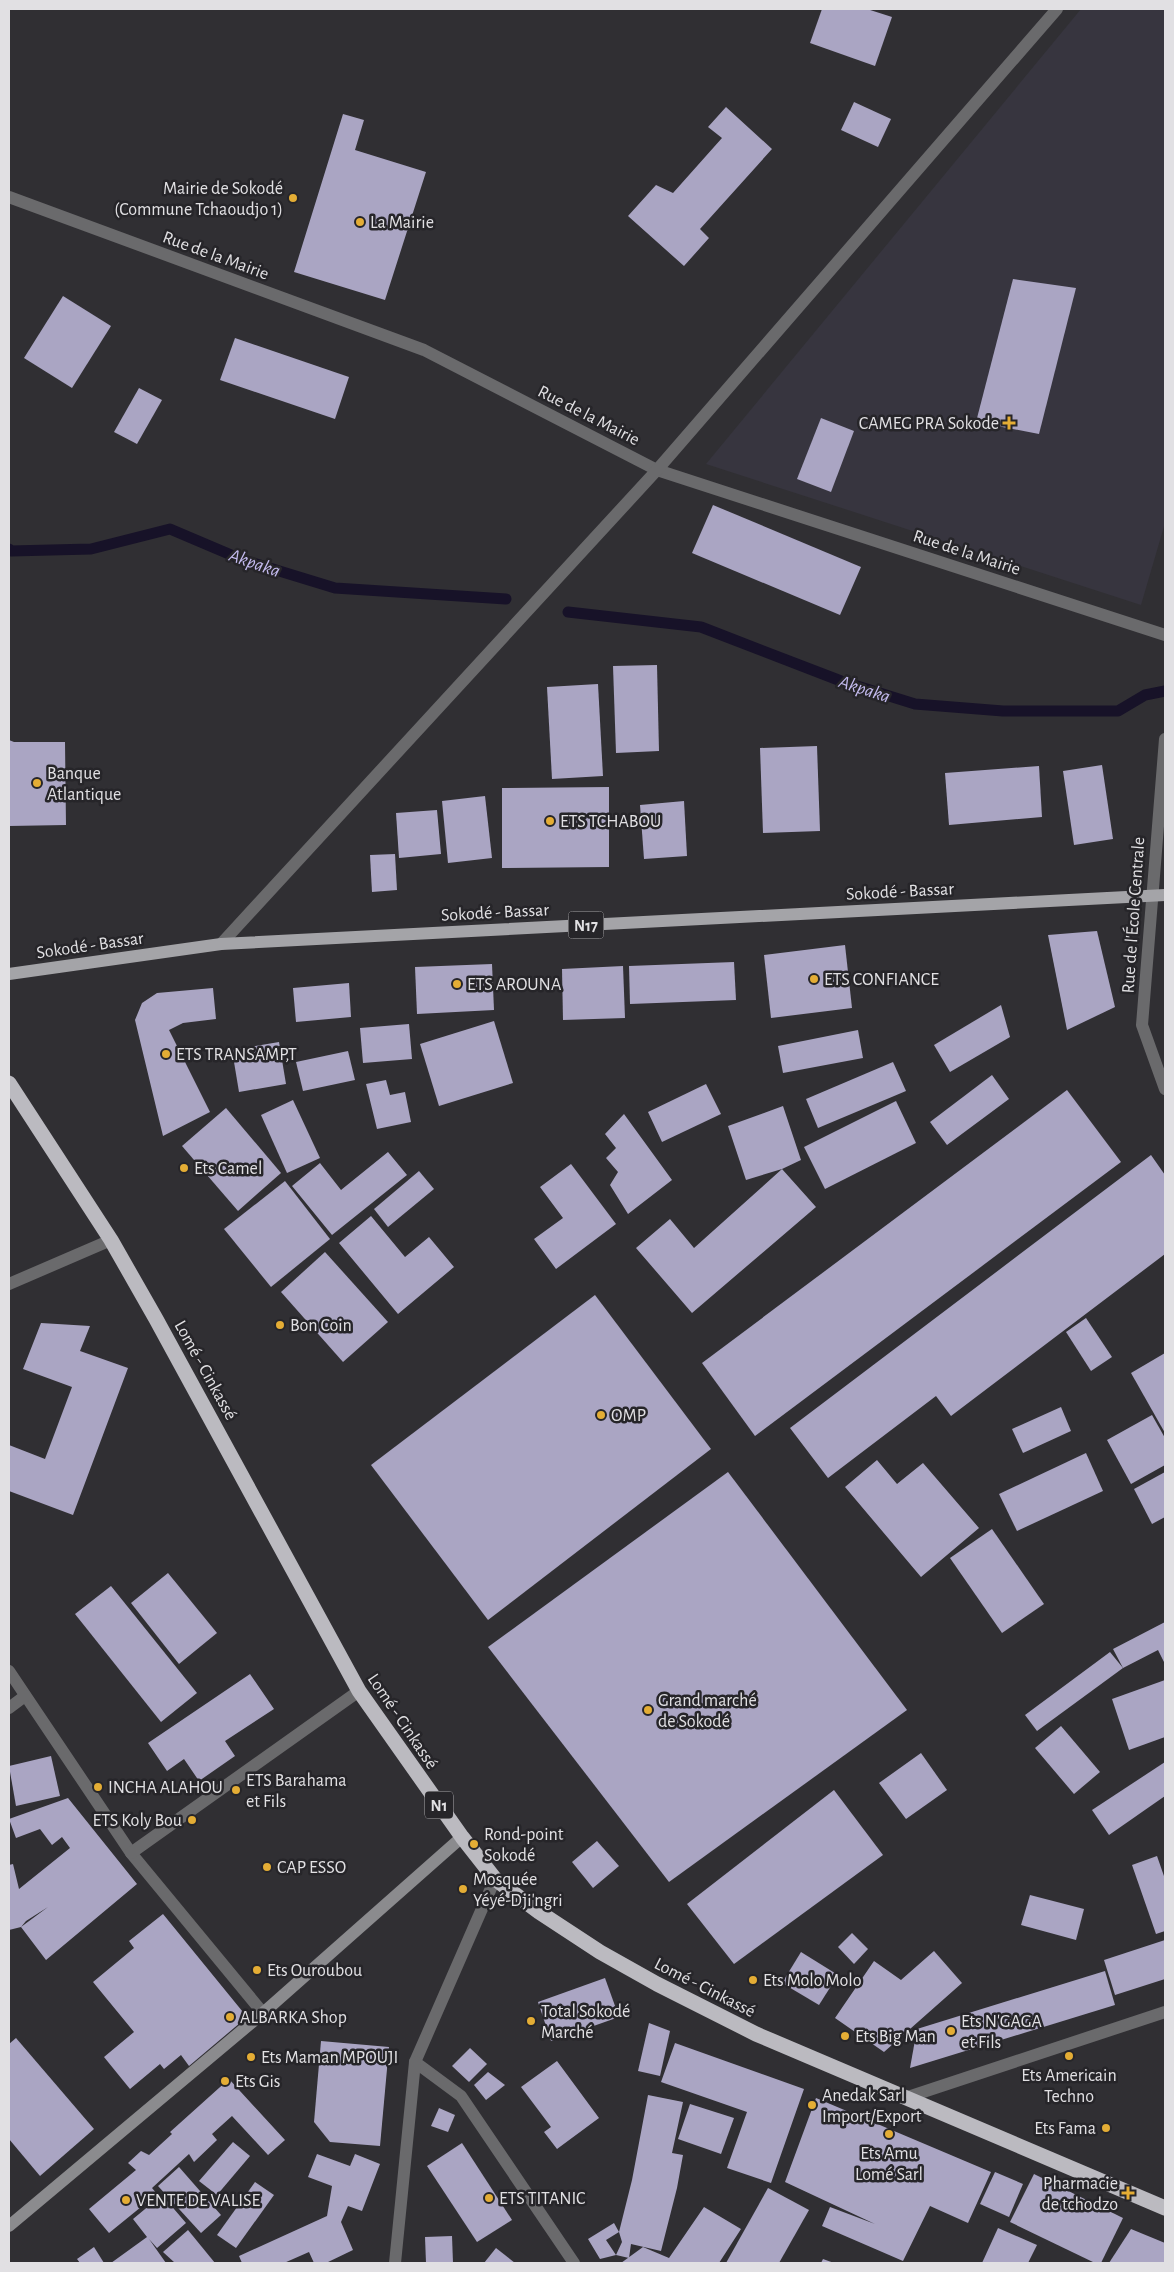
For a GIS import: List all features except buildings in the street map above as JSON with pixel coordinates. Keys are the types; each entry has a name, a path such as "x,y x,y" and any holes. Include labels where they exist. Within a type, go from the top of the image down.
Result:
{"highway":[{"name":"Lomé - Cinkassé","path":"9,1083 111,1240 359,1692 462,1837 495,1879 539,1912 600,1952 657,1984 756,2034 1165,2208"}],"main road":[{"name":"Sokodé - Bassar","path":"9,974 221,944 1165,895"},
{"path":"9,2226 263,2013 462,1837"}],"street":[{"path":"221,944 657,470 1057,9"},
{"name":"Rue de la Mairie","path":"9,197 424,350 657,470 1165,635"},
{"name":"Rue de l'École Centrale","path":"1165,739 1142,1025 1165,1089"},
{"path":"9,1284 111,1240"},
{"path":"9,1671 131,1854 263,2013"},
{"path":"131,1854 359,1692"},
{"path":"9,1708 25,1696"},
{"path":"395,2263 415,2062 495,1879"},
{"path":"905,2098 1165,2012"},
{"path":"415,2062 460,2096 574,2263"}],"shaded area":[{"path":"1081,9 1165,9 1165,523 1141,605 706,464"}],"waterway":[{"name":"Akpaka","path":"9,549 11,551 91,549 170,529 243,560 335,588 506,599"},
{"name":"Akpaka","path":"568,612 701,627 841,681 915,704 1003,711 1118,711 1145,695 1165,691"}],"place":[{"name":"Mairie de Sokodé (Commune Tchaoudjo 1)","path":"293,198"},
{"name":"La Mairie","path":"360,222"},
{"name":"CAMEG PRA Sokode","path":"1009,423"},
{"name":"Banque Atlantique","path":"37,783"},
{"name":"ETS TCHABOU","path":"550,821"},
{"name":"ETS CONFIANCE","path":"814,979"},
{"name":"ETS AROUNA","path":"457,984"},
{"name":"ETS TRANSAMP,T","path":"166,1054"},
{"name":"Ets Camel","path":"184,1168"},
{"name":"Bon Coin","path":"280,1325"},
{"name":"OMP","path":"601,1415"},
{"name":"Grand marché de Sokodé","path":"648,1710"},
{"name":"INCHA ALAHOU","path":"98,1787"},
{"name":"ETS Barahama et Fils","path":"236,1790"},
{"name":"ETS Koly Bou","path":"192,1820"},
{"name":"Rond-point Sokodé","path":"474,1844"},
{"name":"CAP ESSO","path":"267,1867"},
{"name":"Mosquée Yéyé-Dji'ngri","path":"463,1889"},
{"name":"Ets Ouroubou","path":"257,1970"},
{"name":"Ets Molo Molo","path":"753,1980"},
{"name":"ALBARKA Shop","path":"230,2017"},
{"name":"Total Sokodé Marché","path":"531,2021"},
{"name":"Ets N'GAGA et Fils","path":"951,2031"},
{"name":"Ets Big Man","path":"845,2036"},
{"name":"Ets Americain Techno","path":"1069,2056"},
{"name":"Ets Maman MPOUJI","path":"251,2057"},
{"name":"Ets Gis","path":"225,2081"},
{"name":"Anedak Sarl Import/Export","path":"812,2105"},
{"name":"Ets Fama","path":"1106,2128"},
{"name":"Ets Amu Lomé Sarl","path":"889,2134"},
{"name":"Pharmacie de tchodzo","path":"1128,2193"},
{"name":"ETS TITANIC","path":"489,2198"},
{"name":"VENTE DE VALISE","path":"126,2200"}]}
